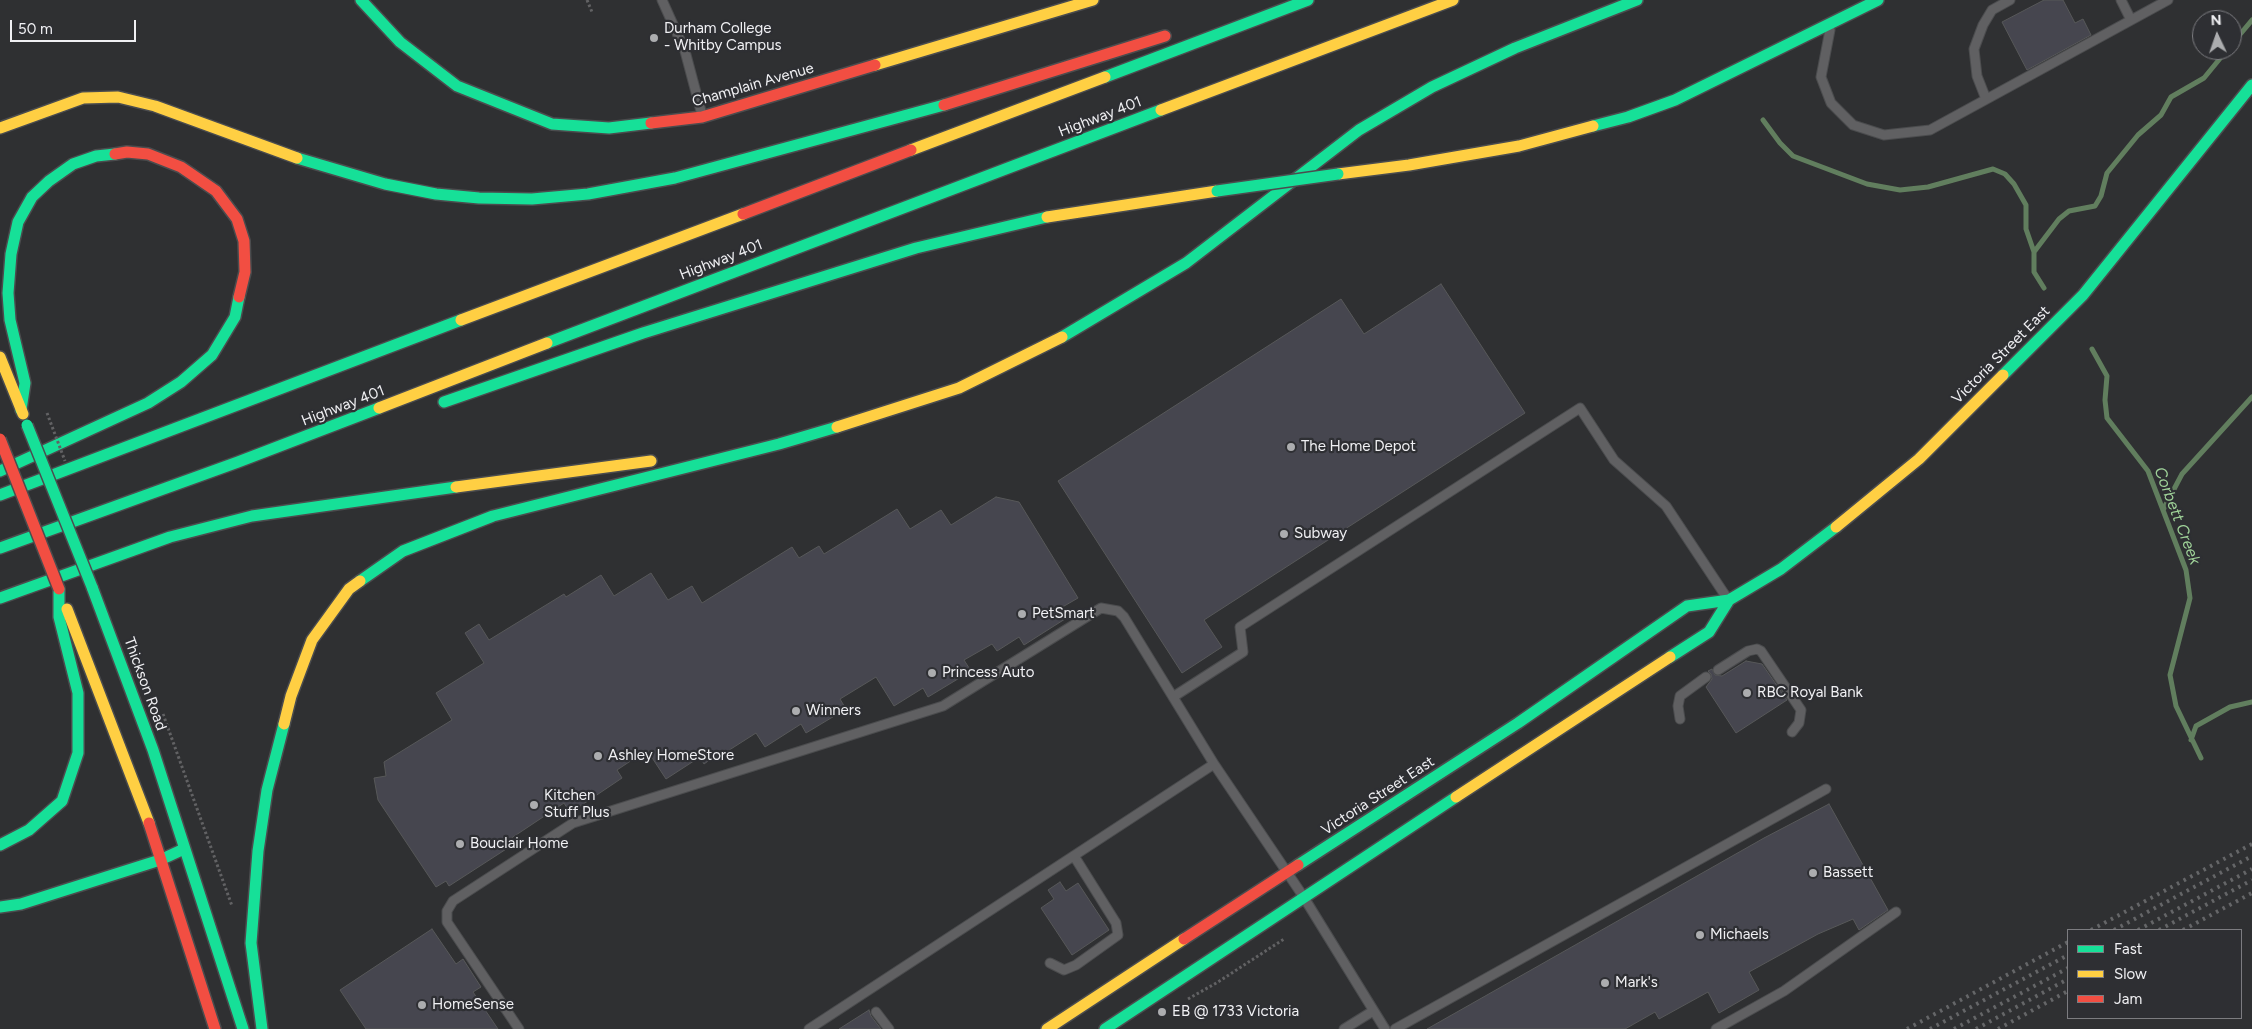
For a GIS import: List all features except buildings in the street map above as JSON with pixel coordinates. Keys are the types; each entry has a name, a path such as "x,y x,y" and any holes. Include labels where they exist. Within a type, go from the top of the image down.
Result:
{"main road":[{"name":"Champlain Avenue","path":"361,0 400,42 457,86 552,124 609,128 702,117 1093,0"},
{"path":"0,495 1308,0"},
{"name":"Highway 401","path":"0,548 238,462 788,250 1453,0"},
{"path":"262,1029 251,942 258,851 267,790 291,696 312,640 349,589 403,551 493,516 779,444 959,388 1064,336 1186,263 1359,130 1432,87 1516,48 1637,0"},
{"path":"432,406 642,333 916,248 1086,210 1409,165 1519,146 1628,117 1675,100 1831,25 1878,0"},
{"path":"0,128 82,98 118,97 146,103 307,162 385,184 436,194 479,198 541,198 588,194 675,178 901,118 1176,32"},
{"name":"Victoria Street East","path":"1048,1029 1518,723 1686,606 1729,600 1781,570 1869,502 1919,459 2083,295 2252,85"},
{"path":"0,471 148,403 180,382 212,355 235,317 245,272 244,241 236,219 216,191 182,167 148,154 127,152 96,156 73,164 48,181 32,197 18,222 11,254 8,293 10,320 25,383 21,410"},
{"name":"Thickson Road","path":"0,357 92,587 153,750 243,1029"},
{"path":"238,462 350,432"},
{"path":"0,439 146,813 215,1029"},
{"path":"678,457 779,444"},
{"path":"0,598 170,537 252,516 319,505 659,460"},
{"path":"0,845 29,830 62,801 78,753 78,693 59,618 59,589"},
{"name":"Victoria Street East","path":"1105,1029 1303,896 1709,632 1729,600"},
{"path":"0,907 21,904 160,860 184,849"}],"lane":[{"path":"662,0 685,51 702,117"},
{"path":"1986,99 1977,76 1974,49 1983,25 1992,10 2010,0"},
{"path":"2121,0 2131,20"},
{"path":"1831,25 1821,77 1831,103 1853,125 1884,135 1930,130 2168,0"},
{"path":"1173,697 1243,652 1240,627 1580,408 1614,460 1666,506 1729,600"},
{"path":"519,1029 447,922 447,911 453,901 573,823 943,706 1102,608 1118,611 1124,617 1214,764 1303,896 1385,1029"},
{"path":"1718,670 1748,652 1757,649 1761,651 1800,710 1799,724 1792,732"},
{"path":"1680,719 1678,706 1680,696 1706,677"},
{"path":"809,1029 1214,764"},
{"path":"1395,1029 1826,789"},
{"path":"1050,963 1064,970 1076,965 1118,935 1116,923 1074,856"},
{"path":"1716,1029 1784,992 1896,912"},
{"path":"1344,1029 1373,1011"},
{"path":"876,1012 889,1029"}],"path":[{"path":"588,0 592,12"},
{"path":"1185,1001 1284,939"}],"waterway":[{"name":"Corbett Creek","path":"2242,32 2252,20"},
{"name":"Corbett Creek","path":"2044,288 2034,272 2034,252 2059,219 2069,211 2095,206 2101,196 2107,173 2138,135 2161,115 2171,97 2204,78 2219,60"},
{"path":"1763,120 1780,143 1793,156 1867,184 1900,190 1928,187 1993,169 2005,174 2014,184 2026,205 2026,229 2034,252"},
{"name":"Corbett Creek","path":"2092,349 2107,376 2105,400 2107,418 2148,471 2186,570 2190,598 2170,675 2176,706 2201,758"},
{"path":"2163,510 2182,474 2252,397"},
{"path":"2191,740 2196,726 2230,707 2252,702"}],"railway":[{"path":"2093,929 2252,844"},
{"path":"2116,929 2252,856"},
{"path":"2140,929 2252,869"},
{"path":"2161,929 2252,880"},
{"path":"2185,929 2252,893"},
{"path":"1907,1029 2067,943"},
{"path":"1930,1029 2067,956"},
{"path":"1954,1029 2067,969"},
{"path":"1976,1029 2067,980"},
{"path":"1998,1029 2067,992"}],"traffic: fast":[{"path":"361,0 400,42 457,86 552,124 609,128 651,123"},
{"path":"1105,77 1308,0"},
{"path":"1062,337 1186,263 1359,130 1432,87 1515,48 1637,0"},
{"path":"1593,126 1628,117 1675,100 1878,0"},
{"path":"2003,375 2083,295 2252,85"},
{"path":"297,158 385,184 436,194 479,198 532,199 588,194 675,178 944,105"},
{"path":"547,343 1161,110"},
{"path":"21,410 25,383 10,320 8,293 11,254 18,222 32,197 49,181 73,164 96,156 115,154"},
{"path":"1217,191 1338,174"},
{"path":"444,402 643,333 916,248 1047,217"},
{"path":"0,471 148,403 181,382 212,355 235,317 239,297"},
{"path":"0,495 461,320"},
{"path":"0,548 238,462 379,408"},
{"path":"27,425 92,587"},
{"path":"360,581 403,551 493,516 779,444 837,427"},
{"path":"0,598 170,537 252,516 456,487"},
{"path":"1298,865 1518,723 1687,606 1729,600 1781,569 1836,527"},
{"path":"92,587 153,750 243,1029"},
{"path":"0,845 29,830 62,801 78,753 78,693 59,617 59,589"},
{"path":"1670,657 1709,632 1729,600"},
{"path":"262,1029 251,943 258,851 267,790 284,724"},
{"path":"1105,1029 1456,797"},
{"path":"0,907 21,904 160,860 184,849"}],"traffic: slow":[{"path":"875,65 1093,0"},
{"path":"1161,110 1453,0"},
{"path":"911,150 1105,77"},
{"path":"0,128 83,98 118,97 155,106 297,158"},
{"path":"1338,174 1409,165 1519,146 1593,126"},
{"path":"1047,217 1217,191"},
{"path":"461,320 743,214"},
{"path":"837,427 959,388 1062,337"},
{"path":"379,408 547,343"},
{"path":"0,357 23,414"},
{"path":"1836,527 1919,459 2003,375"},
{"path":"456,487 651,461"},
{"path":"284,724 291,696 312,640 349,589 360,581"},
{"path":"67,609 149,823"},
{"path":"1456,797 1670,657"},
{"path":"1047,1029 1184,939"}],"traffic: jam":[{"path":"944,105 1165,36"},
{"path":"651,123 702,117 875,65"},
{"path":"743,214 911,150"},
{"path":"115,154 127,152 148,154 181,167 216,191 237,219 244,241 245,272 239,297"},
{"path":"0,439 59,589"},
{"path":"149,823 215,1029"},
{"path":"1184,939 1298,865"}],"place":[{"name":"Durham College - Whitby Campus","path":"654,38"},
{"name":"The Home Depot","path":"1291,447"},
{"name":"Subway","path":"1284,534"},
{"name":"PetSmart","path":"1022,614"},
{"name":"Princess Auto","path":"932,673"},
{"name":"RBC Royal Bank","path":"1747,693"},
{"name":"Winners","path":"796,711"},
{"name":"Ashley HomeStore","path":"598,756"},
{"name":"Kitchen Stuff Plus","path":"534,805"},
{"name":"Bouclair Home","path":"460,844"},
{"name":"Bassett","path":"1813,873"},
{"name":"Michaels","path":"1700,935"},
{"name":"Mark's","path":"1605,983"},
{"name":"HomeSense","path":"422,1005"},
{"name":"EB @ 1733 Victoria","path":"1162,1012"}]}
